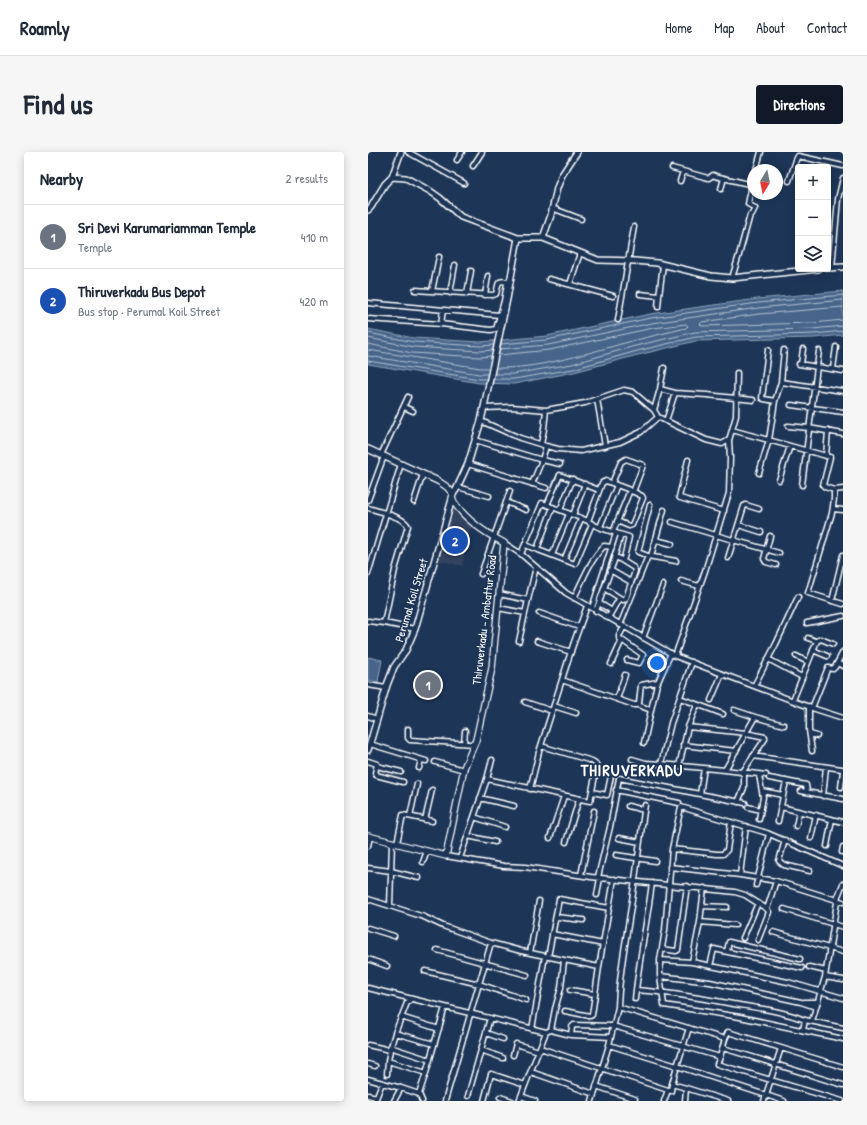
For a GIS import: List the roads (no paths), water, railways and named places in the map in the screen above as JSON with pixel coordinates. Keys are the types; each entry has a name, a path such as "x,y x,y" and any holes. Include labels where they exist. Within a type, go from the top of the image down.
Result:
{"main road":[{"name":"Thiruverkadu - Ambattur Road","path":"368,449 438,481 447,487 456,506 478,528 504,543 492,668 474,744 464,770 446,856"},
{"path":"369,837 446,856"}],"street":[{"path":"368,210 385,184 392,177 400,155 405,152"},
{"path":"408,152 464,183"},
{"path":"457,160 462,152"},
{"path":"473,166 482,152"},
{"path":"543,238 557,188 577,152"},
{"path":"758,164 761,152"},
{"path":"789,181 798,156 843,166"},
{"path":"672,168 708,178 713,175 747,184"},
{"path":"680,181 683,171"},
{"path":"392,177 406,178 430,190 460,217 518,238 543,238 598,260 629,261 663,265 711,276 732,278 795,271"},
{"path":"721,189 724,178"},
{"path":"831,260 838,202 843,178"},
{"path":"732,278 750,214 752,214 755,208 748,204 749,200"},
{"path":"838,202 843,203"},
{"path":"552,208 581,219"},
{"path":"618,320 634,227"},
{"name":"Perumal Koil Street","path":"368,750 376,719 394,667 406,650 415,629 452,496 458,487 468,464 481,421 500,336 518,238"},
{"path":"570,284 580,253"},
{"path":"432,291 439,257"},
{"path":"450,292 455,265"},
{"path":"658,307 663,265"},
{"path":"831,268 843,267"},
{"path":"467,294 471,271"},
{"path":"485,295 488,276"},
{"path":"549,279 613,296"},
{"path":"368,319 441,324 491,330 496,329 507,283 509,282 502,281 498,283 496,295 415,290"},
{"path":"640,294 659,296"},
{"path":"368,304 499,315"},
{"path":"441,324 443,310"},
{"path":"833,369 836,347"},
{"path":"803,349 800,364 843,371"},
{"path":"768,350 762,398 775,401"},
{"path":"759,473 769,440 775,401 781,382 784,350"},
{"path":"802,485 819,351"},
{"path":"654,410 664,368"},
{"path":"644,743 658,682 673,655 700,586 729,493 729,440 736,416 737,373"},
{"path":"781,382 843,391"},
{"path":"660,389 675,393 753,400"},
{"path":"484,408 512,407 546,410 584,403 624,390 633,392 654,410 658,417 666,421 706,440 722,444 729,440"},
{"path":"666,421 675,393"},
{"path":"368,500 383,455 408,397"},
{"path":"597,399 605,446"},
{"path":"791,405 843,412"},
{"path":"404,406 413,411"},
{"path":"541,444 546,410"},
{"path":"481,421 520,438 546,446 558,449 581,451 620,442 641,432 658,417"},
{"path":"788,426 843,434"},
{"path":"732,430 830,457 823,486 834,490 843,489"},
{"path":"826,456 828,432"},
{"path":"475,440 560,464"},
{"path":"532,484 546,446"},
{"path":"779,480 790,446"},
{"path":"612,483 621,462 626,459 643,465 618,520 615,555"},
{"path":"688,460 678,495 679,497 724,511"},
{"path":"368,574 401,464"},
{"path":"468,464 546,488"},
{"path":"414,502 423,474"},
{"path":"548,505 560,475 599,490"},
{"path":"560,510 573,480"},
{"path":"588,521 599,490 604,481 631,491 642,496 643,498 632,524 629,526 618,520"},
{"path":"552,555 585,484"},
{"path":"600,527 617,485"},
{"path":"458,487 489,496"},
{"path":"834,490 832,509 808,593 843,604"},
{"path":"481,574 510,491"},
{"path":"506,502 526,510"},
{"path":"521,554 542,503 588,521 592,524 629,537 630,539 624,558"},
{"path":"650,505 638,552 649,556 676,561"},
{"path":"728,558 745,505 759,509"},
{"path":"537,549 553,507"},
{"path":"368,508 386,513 404,521 408,526 395,570 384,623"},
{"path":"832,509 843,510"},
{"path":"627,660 639,663 643,654 622,640 619,636 656,540 664,510"},
{"path":"564,560 581,519"},
{"path":"672,522 779,552"},
{"path":"525,545 575,564 592,524"},
{"path":"739,525 761,532"},
{"path":"594,610 617,533"},
{"path":"770,536 764,559 765,561 776,565"},
{"path":"656,540 672,544"},
{"path":"504,543 521,554 566,593 673,655 843,718"},
{"path":"574,598 593,560 600,550 604,546 612,547"},
{"path":"832,601 843,555"},
{"path":"594,610 599,603 604,588 610,570 615,558 618,558 634,568 635,571 632,582 625,599 619,599 604,588"},
{"path":"519,641 536,567"},
{"path":"610,570 632,582"},
{"path":"682,580 700,586"},
{"path":"643,638 663,585"},
{"path":"499,594 528,600"},
{"path":"754,686 798,597"},
{"path":"608,618 619,599"},
{"path":"599,603 612,611"},
{"path":"530,789 552,710 587,606"},
{"path":"498,608 526,613"},
{"path":"539,613 579,627"},
{"path":"807,623 843,616"},
{"path":"368,620 415,629"},
{"path":"808,638 816,642"},
{"path":"793,700 816,642 820,639 833,644"},
{"path":"611,664 622,640"},
{"path":"537,641 571,652"},
{"path":"813,650 827,656"},
{"path":"812,751 810,734 810,707 828,668 833,669 843,652"},
{"path":"796,656 808,662"},
{"path":"768,660 802,677"},
{"path":"661,764 671,723 692,662"},
{"path":"837,663 843,666"},
{"path":"711,700 722,674"},
{"path":"617,699 625,675"},
{"path":"562,680 632,705 638,705 651,710"},
{"path":"638,705 640,701 640,685 658,682"},
{"path":"368,685 386,688"},
{"path":"680,698 723,714"},
{"path":"525,702 552,710"},
{"path":"679,766 688,727 697,705"},
{"path":"554,706 576,713"},
{"path":"734,710 784,725"},
{"path":"368,716 376,719"},
{"path":"725,770 755,717"},
{"path":"688,727 764,736 765,738 743,773 744,788 738,802"},
{"path":"408,729 408,738 410,740 474,744"},
{"path":"464,743 465,731"},
{"path":"810,734 817,736"},
{"path":"370,744 424,760 419,768"},
{"path":"487,780 590,801 597,766 596,763 541,746"},
{"path":"683,746 736,751"},
{"path":"753,756 842,770 841,787"},
{"path":"632,759 646,763 725,770 767,776 806,785 807,792"},
{"path":"460,858 487,780 492,760"},
{"path":"368,761 376,763 377,766 401,772"},
{"path":"435,762 464,770"},
{"path":"377,766 375,773 376,775 403,782"},
{"path":"823,796 826,767"},
{"path":"700,794 704,768"},
{"path":"759,775 763,797 759,819"},
{"path":"592,792 607,795 611,776"},
{"path":"597,895 599,877 610,827 616,790 620,777 738,802 761,810"},
{"path":"778,821 786,781"},
{"path":"410,816 417,784"},
{"path":"425,820 432,790"},
{"path":"616,790 679,803"},
{"path":"762,791 783,794"},
{"path":"801,791 843,799"},
{"path":"550,838 564,796"},
{"path":"480,798 514,806"},
{"path":"566,842 579,799"},
{"path":"592,1101 609,1045 618,1007 628,922 645,808 628,806"},
{"path":"843,866 769,834 682,807 672,849 660,960 660,976 664,1005 740,1017 843,1039"},
{"path":"781,807 843,822"},
{"path":"580,875 594,811"},
{"path":"796,826 799,812"},
{"path":"390,906 391,871 394,843 403,816 432,821"},
{"path":"811,838 816,816"},
{"path":"474,817 505,827"},
{"path":"827,846 832,819"},
{"path":"672,849 723,854 727,850 732,822"},
{"path":"740,875 746,826"},
{"path":"756,885 769,834"},
{"path":"468,836 495,842"},
{"path":"368,846 369,837"},
{"path":"619,838 640,842"},
{"path":"785,840 779,861 784,864 810,871"},
{"path":"424,862 427,851"},
{"path":"616,855 655,861"},
{"path":"446,856 504,866 525,867 580,875 735,892 745,895 767,909"},
{"path":"670,867 740,875 776,881 843,902"},
{"path":"368,868 391,871 418,878"},
{"path":"565,1011 592,1014 614,879"},
{"path":"758,940 769,912 767,909 776,881"},
{"path":"635,999 652,883"},
{"path":"812,1021 825,977 838,901 843,884"},
{"path":"662,950 678,950 687,886"},
{"path":"692,962 700,922 704,888"},
{"path":"368,899 424,917 443,926 491,943 530,953 599,967"},
{"path":"532,1029 546,956 560,899 609,908"},
{"path":"530,953 539,902"},
{"path":"743,938 758,903"},
{"path":"702,906 727,907"},
{"path":"784,909 843,927"},
{"path":"556,917 583,920"},
{"path":"700,922 735,925"},
{"path":"368,928 394,936"},
{"path":"773,932 843,952"},
{"path":"552,934 603,944"},
{"path":"727,951 729,942 800,959"},
{"path":"445,1101 491,943"},
{"path":"710,966 714,949 802,968"},
{"path":"437,950 485,962 527,975"},
{"path":"368,959 387,966"},
{"path":"535,1101 520,1099 549,1031 560,988 564,960"},
{"path":"660,960 692,962 788,982 843,998"},
{"path":"809,967 826,971"},
{"path":"425,971 479,984 526,1000"},
{"path":"660,976 710,982 801,1002 816,1007"},
{"path":"825,977 843,980"},
{"path":"368,988 532,1029 571,1035 611,1037"},
{"path":"570,990 595,994"},
{"path":"636,990 662,992 788,1013 806,1020 843,1028"},
{"path":"387,1074 390,1049 395,1033 407,1003 411,999"},
{"path":"801,1002 818,1002"},
{"path":"422,1101 419,1094 445,1007"},
{"path":"618,1007 725,1039"},
{"path":"401,1017 439,1029"},
{"path":"468,1096 490,1018"},
{"path":"803,1030 806,1020"},
{"path":"571,1035 574,1025 613,1026 720,1057"},
{"path":"664,1101 668,1090 671,1091 689,1028"},
{"path":"842,1101 717,1064 728,1032 843,1067"},
{"path":"395,1033 434,1044"},
{"path":"486,1033 503,1039"},
{"path":"513,1055 516,1044 601,1068 668,1090"},
{"path":"368,1045 390,1049 430,1060"},
{"path":"609,1045 784,1101"},
{"path":"723,1048 843,1085"},
{"path":"764,1101 781,1048"},
{"path":"481,1050 503,1058"},
{"path":"388,1061 426,1073"},
{"path":"368,1064 375,1066"},
{"path":"531,1072 594,1094"},
{"path":"484,1101 491,1074 526,1086"},
{"path":"368,1079 419,1094"},
{"path":"368,1095 376,1099 382,1083"},
{"path":"672,1084 728,1101"},
{"path":"596,1086 635,1099"},
{"path":"394,1101 401,1088"},
{"path":"685,1101 686,1088"},
{"path":"500,1097 512,1101"}],"water":[{"path":"843,291 843,335 814,338 696,341 574,372 514,384 479,383 368,364 368,329 414,338 480,342 547,336 650,314 757,299"},
{"path":"368,657 382,660 378,682 368,680"}],"place":[{"name":"Thiruverkadu Bus Depot","path":"455,541"},
{"name":"Sri Devi Karumariamman Temple","path":"428,685"}],"district":[{"name":"THIRUVERKADU","path":"632,770"}]}
